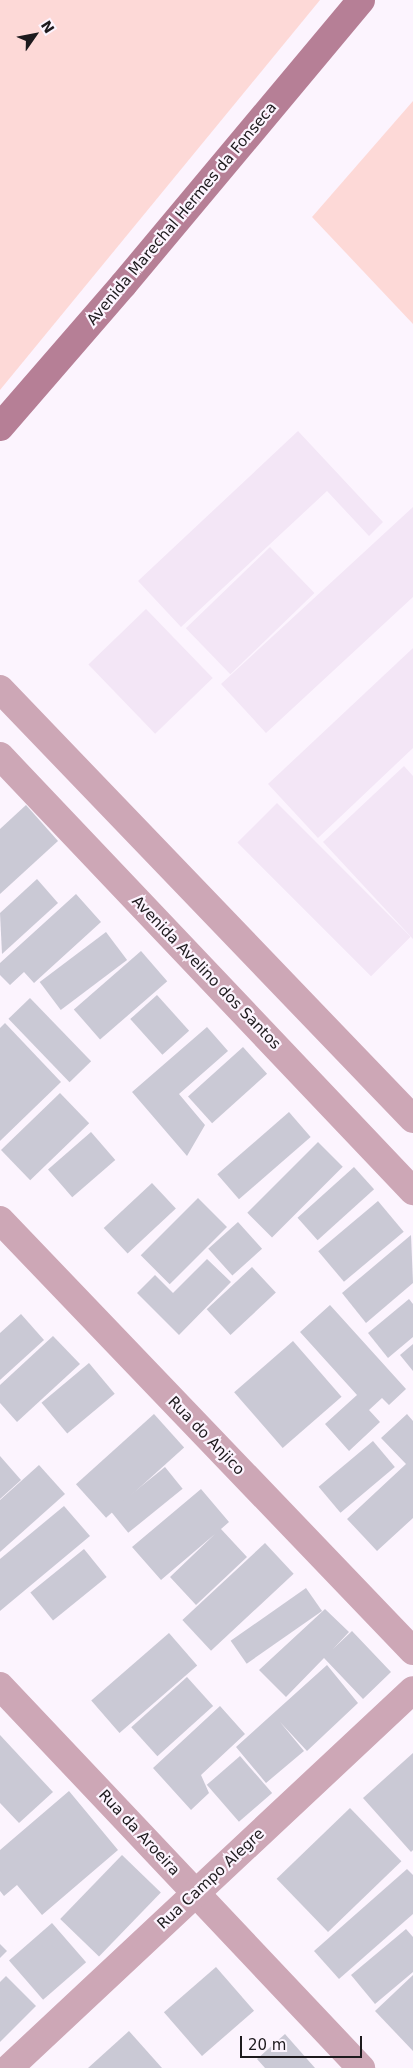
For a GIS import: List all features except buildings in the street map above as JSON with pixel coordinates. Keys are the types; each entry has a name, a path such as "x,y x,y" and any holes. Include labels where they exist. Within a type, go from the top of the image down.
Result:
{"main road":[{"name":"Avenida Marechal Hermes da Fonseca","path":"0,426 123,286 361,0"}],"street":[{"path":"0,689 413,1120"},
{"name":"Avenida Avelino dos Santos","path":"0,756 413,1190"},
{"name":"Rua do Anjico","path":"0,1220 413,1651"},
{"name":"Rua da Aroeira","path":"0,1686 360,2068"},
{"name":"Rua Campo Alegre","path":"9,2068 413,1690"}],"shaded area":[{"path":"0,0 320,0 0,390"},
{"path":"413,101 413,324 312,217"},
{"path":"298,431 383,522 369,536 327,491 181,627 138,581"},
{"path":"413,507 413,597 266,733 221,684"},
{"path":"270,547 314,593 230,674 186,628"},
{"path":"146,609 213,678 155,734 88,665"},
{"path":"413,648 413,748 318,838 268,784"},
{"path":"404,766 413,776 413,939 323,842"},
{"path":"277,803 411,937 371,976 237,843"}]}
